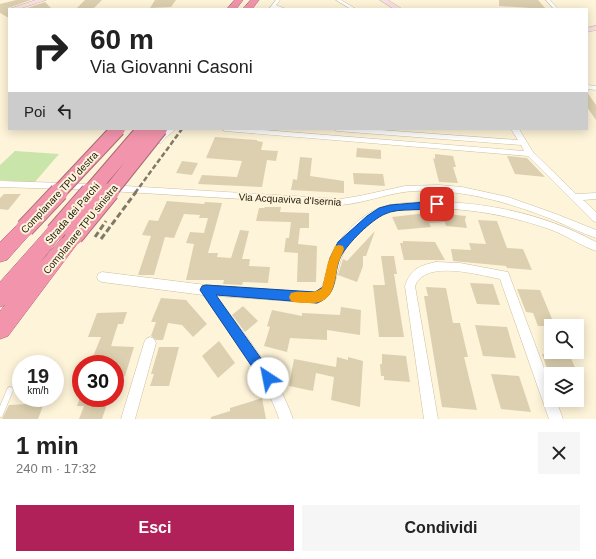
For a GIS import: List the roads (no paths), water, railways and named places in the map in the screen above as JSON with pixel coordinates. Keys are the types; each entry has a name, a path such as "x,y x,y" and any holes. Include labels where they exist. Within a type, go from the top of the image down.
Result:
{"highway":[{"path":"232,8 239,0"},
{"path":"242,8 249,0"},
{"path":"248,8 255,0"},
{"path":"258,8 264,0"},
{"name":"Complanare TPU destra","path":"0,254 117,130"},
{"name":"Strada dei Parchi","path":"0,279 58,233 133,130"},
{"name":"Strada dei Parchi","path":"0,297 58,233 143,130"},
{"name":"Complanare TPU sinistra","path":"0,328 58,233 159,130"}],"street":[{"path":"15,8 41,0"},
{"path":"273,7 278,0"},
{"path":"338,0 352,8"},
{"path":"383,0 397,8"},
{"path":"548,0 555,8"},
{"path":"119,188 163,135 170,130"},
{"path":"237,130 530,154"},
{"path":"350,130 523,143"},
{"path":"516,130 530,154 596,218"},
{"name":"Via Acquaviva d'Isernia","path":"0,184 119,188 341,202 360,200 399,190 440,188 475,193 521,205 565,220 596,234"},
{"path":"574,197 596,196"},
{"path":"102,277 206,290 317,298 328,289 336,256 346,240 377,214 383,211 398,208 431,205 448,205 516,215 564,230 596,247"},
{"path":"431,419 410,286 413,278 419,272 433,268 453,267 504,275 556,419"},
{"path":"206,290 268,378 280,401 286,419"},
{"path":"128,419 150,344"}],"lane":[{"path":"0,414 10,390"}],"railway":[{"path":"135,193 181,130"},
{"path":"101,239 136,192"},
{"path":"95,237 106,221"}]}
